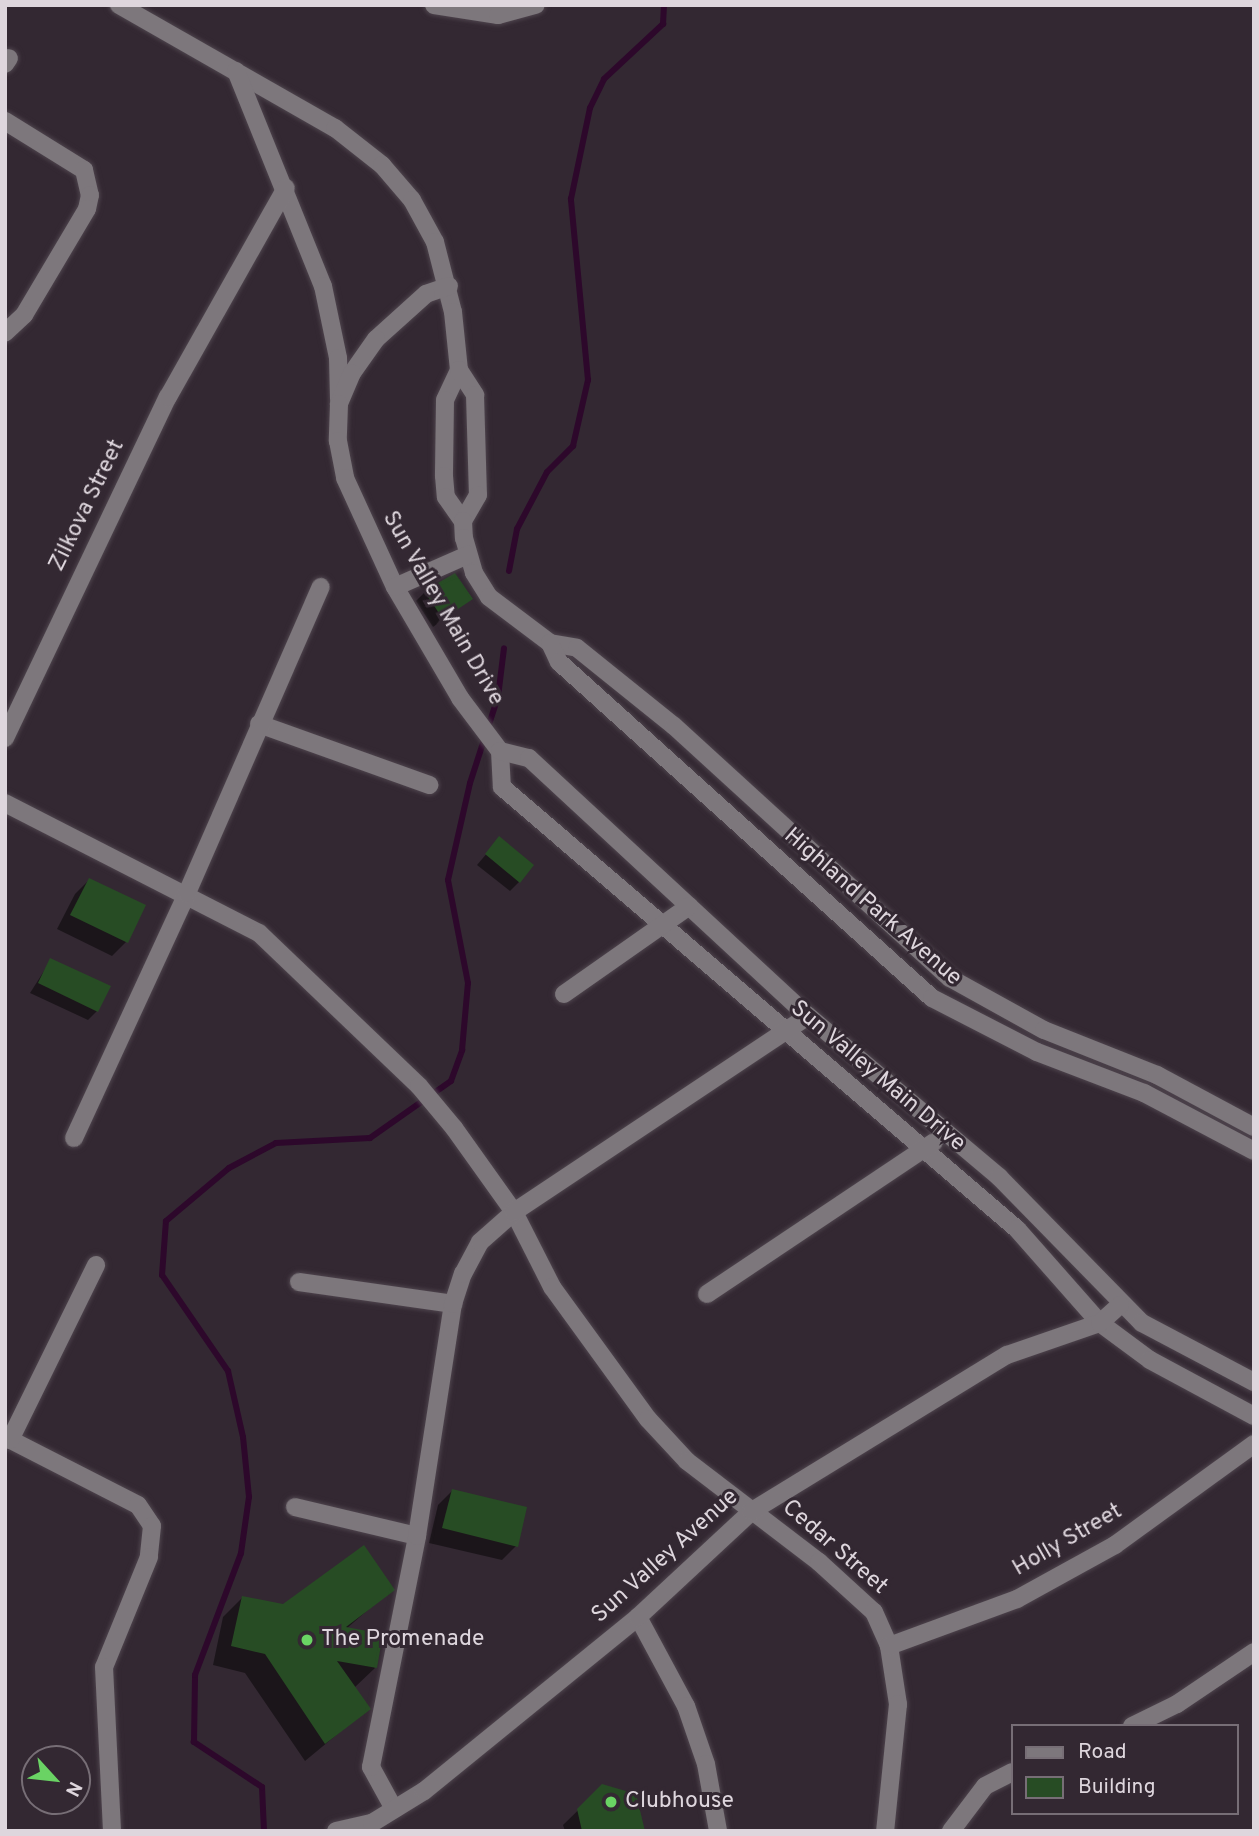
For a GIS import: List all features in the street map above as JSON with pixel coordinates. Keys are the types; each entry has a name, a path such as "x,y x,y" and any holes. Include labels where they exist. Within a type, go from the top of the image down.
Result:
{"street":[{"path":"119,5 335,128 382,165 412,200 435,242 449,286 459,370 475,395 478,495 463,520"},
{"path":"434,5 498,15 536,5"},
{"path":"236,71 286,188 333,325 339,404"},
{"path":"5,121 84,170 90,195 87,209 24,315 5,333"},
{"name":"Zilkova Street","path":"5,738 114,507 220,299 286,188"},
{"name":"Sun Valley Main Drive","path":"449,286 426,294 376,338 352,373 339,404 345,478 395,587 460,698 496,746 502,787 1017,1229 1100,1323 1150,1360 1254,1416"},
{"name":"Highland Park Avenue","path":"459,370 445,400 446,497 463,520 468,555 489,597 550,643 577,648 674,726 950,978 1044,1030 1157,1074 1254,1127"},
{"path":"445,437 476,437"},
{"path":"395,587 468,555"},
{"path":"74,1138 187,893 321,587"},
{"name":"Highland Park Avenue","path":"550,643 559,662 932,998 1037,1052 1144,1093 1254,1151"},
{"path":"259,724 429,785"},
{"name":"Sun Valley Main Drive","path":"496,746 529,758 808,1016 999,1177 1121,1306 1159,1333 1254,1382"},
{"name":"Cedar Street","path":"5,803 187,893 258,933 419,1086 454,1128 514,1212 552,1287 648,1419 687,1461 849,1587 874,1612 889,1646 898,1704 885,1831"},
{"path":"564,994 688,906"},
{"path":"394,1809 371,1767 417,1536 453,1304 480,1241 514,1212 808,1016"},
{"path":"707,1294 926,1149 945,1133"},
{"path":"96,1265 8,1438 138,1505 152,1525 149,1557 104,1667 112,1831"},
{"path":"299,1282 453,1304"},
{"name":"Sun Valley Avenue","path":"336,1831 372,1823 500,1731 638,1617 752,1511 1007,1355 1100,1323 1121,1306"},
{"name":"Holly Street","path":"889,1646 1017,1599 1115,1545 1254,1444"},
{"path":"295,1507 417,1536"},
{"path":"638,1617 686,1706 706,1764 718,1831"},
{"path":"1136,1724 1177,1704 1254,1652"},
{"path":"951,1831 985,1786 1010,1773"}],"building":[{"path":"455,573 473,599 443,619 424,591"},
{"path":"499,836 534,865 520,883 485,854"},
{"path":"89,878 146,905 128,943 70,915"},
{"path":"50,958 111,986 98,1012 38,983"},
{"path":"452,1489 527,1507 518,1547 442,1528"},
{"name":"The Promenade","path":"364,1545 395,1590 346,1627 383,1634 377,1668 337,1661 371,1709 325,1744 265,1654 231,1646 242,1596 283,1604"},
{"name":"Clubhouse","path":"602,1784 636,1794 645,1831 582,1831 577,1809"}],"waterway":[{"path":"509,571 517,529 547,472 573,446 588,380 571,199 590,108 604,79 663,24 664,5"},
{"path":"264,1831 262,1787 194,1742 195,1675 241,1553 249,1497 243,1437 228,1371 162,1275 166,1221 229,1168 276,1143 370,1138 451,1081 462,1050 468,983 448,880 470,783 498,697 504,648"}],"place":[{"name":"The Promenade","path":"307,1640"},
{"name":"Clubhouse","path":"611,1802"}]}
